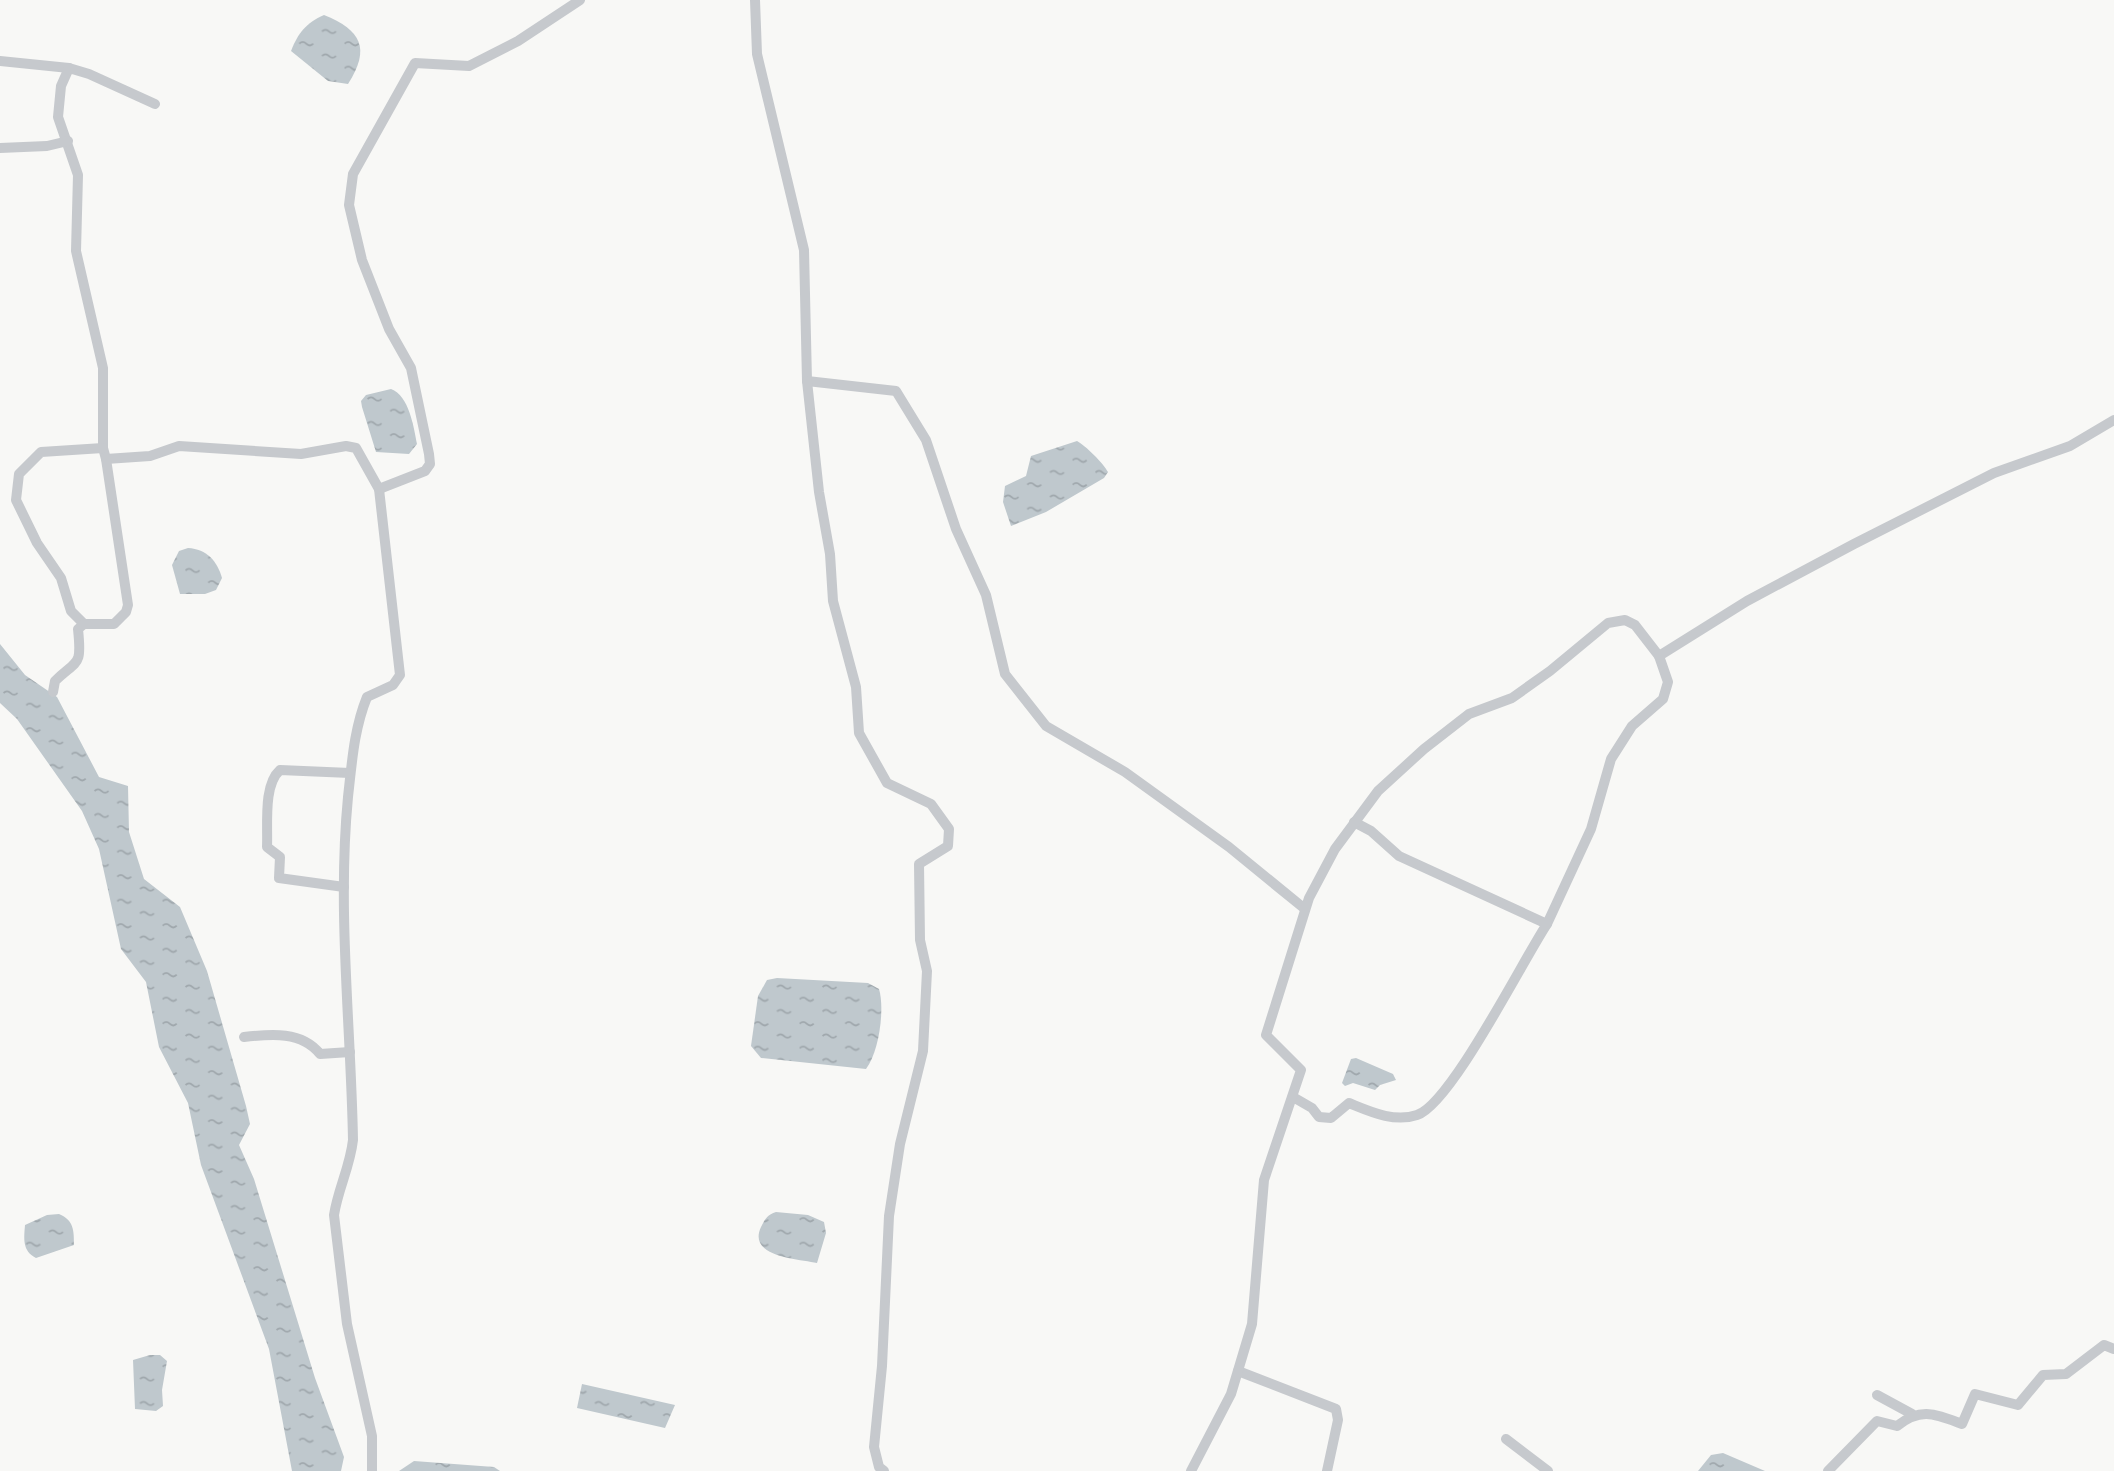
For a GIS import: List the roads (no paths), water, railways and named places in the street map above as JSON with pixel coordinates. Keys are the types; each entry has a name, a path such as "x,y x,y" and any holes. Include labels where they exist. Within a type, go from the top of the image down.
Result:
{"street":[{"path":"379,489 425,471 430,464 411,369 389,330 362,260 349,205 353,174 415,63 469,66 519,41 580,0"},
{"path":"755,0 757,54 804,250 807,381 818,492 830,554 833,601 856,687 859,733 887,783 931,804 949,829 948,846 919,864 920,940 927,971 923,1051 900,1144 889,1216 882,1366 874,1447 879,1467 884,1471"},
{"path":"0,61 69,68 89,74 155,104"},
{"path":"53,692 55,681 73,669 78,661 78,629 84,624 114,624 126,612 128,605 104,453 103,368 79,276 76,251 79,228 78,175 58,117 61,86 69,68"},
{"path":"0,148 47,146 68,141"},
{"path":"807,381 896,391 926,440 956,529 986,595 1005,674 1046,726 1125,772 1229,847 1305,909"},
{"path":"1659,656 1747,601 1854,544 1994,473 2070,446 2114,420"},
{"path":"84,624 71,611 61,578 37,543 16,500 19,474 41,452 150,456 179,446 300,454 346,446 356,448 379,489 400,675 393,685 367,697 357,723 351,773 344,887 353,1140 350,1164 336,1199 334,1233 347,1324 372,1436 372,1471"},
{"path":"1191,1471 1231,1394 1252,1324 1264,1180 1301,1070 1266,1035 1305,909 1335,849 1378,791 1424,749 1469,714 1512,698 1608,623 1625,620 1635,625 1659,656 1668,682 1663,699 1632,726 1611,759 1591,829 1547,924 1472,1052 1432,1104 1417,1115 1386,1117 1349,1102 1331,1118 1319,1116 1312,1108 1293,1097"},
{"path":"344,887 279,878 280,857 267,847 268,811 275,774 280,770 351,773"},
{"path":"1354,822 1371,831 1399,856 1547,924"},
{"path":"244,1037 267,1034 310,1042 320,1054 350,1052"},
{"path":"1877,1395 1912,1414 1940,1416 1962,1424 1975,1394 2018,1405 2043,1375 2066,1374 2104,1345 2114,1349"},
{"path":"1238,1371 1336,1409 1338,1420 1327,1471"},
{"path":"1828,1471 1877,1421 1897,1426 1912,1414"},
{"path":"1506,1439 1548,1471"}],"water":[{"path":"324,15 347,27 358,42 359,60 348,84 328,81 291,51 303,29"},
{"path":"391,389 402,398 412,421 417,444 409,454 376,452 362,407 361,401 366,395"},
{"path":"1077,441 1106,469 1108,472 1104,478 1046,512 1011,526 1003,502 1005,486 1026,476 1031,456"},
{"path":"188,548 206,553 214,561 222,578 216,590 205,594 180,594 172,565 179,551"},
{"path":"0,644 25,675 57,697 99,777 128,786 129,832 144,879 180,907 207,971 250,1124 239,1145 254,1179 315,1378 344,1457 341,1471 292,1471 269,1349 201,1165 188,1103 159,1047 146,982 121,949 99,849 82,811 17,719 0,703"},
{"path":"777,978 868,983 879,989 880,1030 871,1062 866,1069 761,1058 751,1046 758,996 767,980"},
{"path":"1356,1058 1393,1074 1396,1080 1380,1085 1375,1090 1353,1083 1345,1086 1342,1083 1351,1059"},
{"path":"776,1212 808,1215 824,1222 826,1233 817,1263 777,1255 761,1245 761,1227 770,1214"},
{"path":"59,1214 70,1223 74,1245 36,1258 31,1255 24,1239 25,1225 47,1215"},
{"path":"160,1355 167,1361 162,1390 163,1406 156,1411 135,1409 133,1360"},
{"path":"582,1384 675,1405 665,1428 577,1408"},
{"path":"1723,1453 1765,1471 1698,1471 1711,1455"},
{"path":"414,1461 494,1467 500,1471 399,1471"}]}
